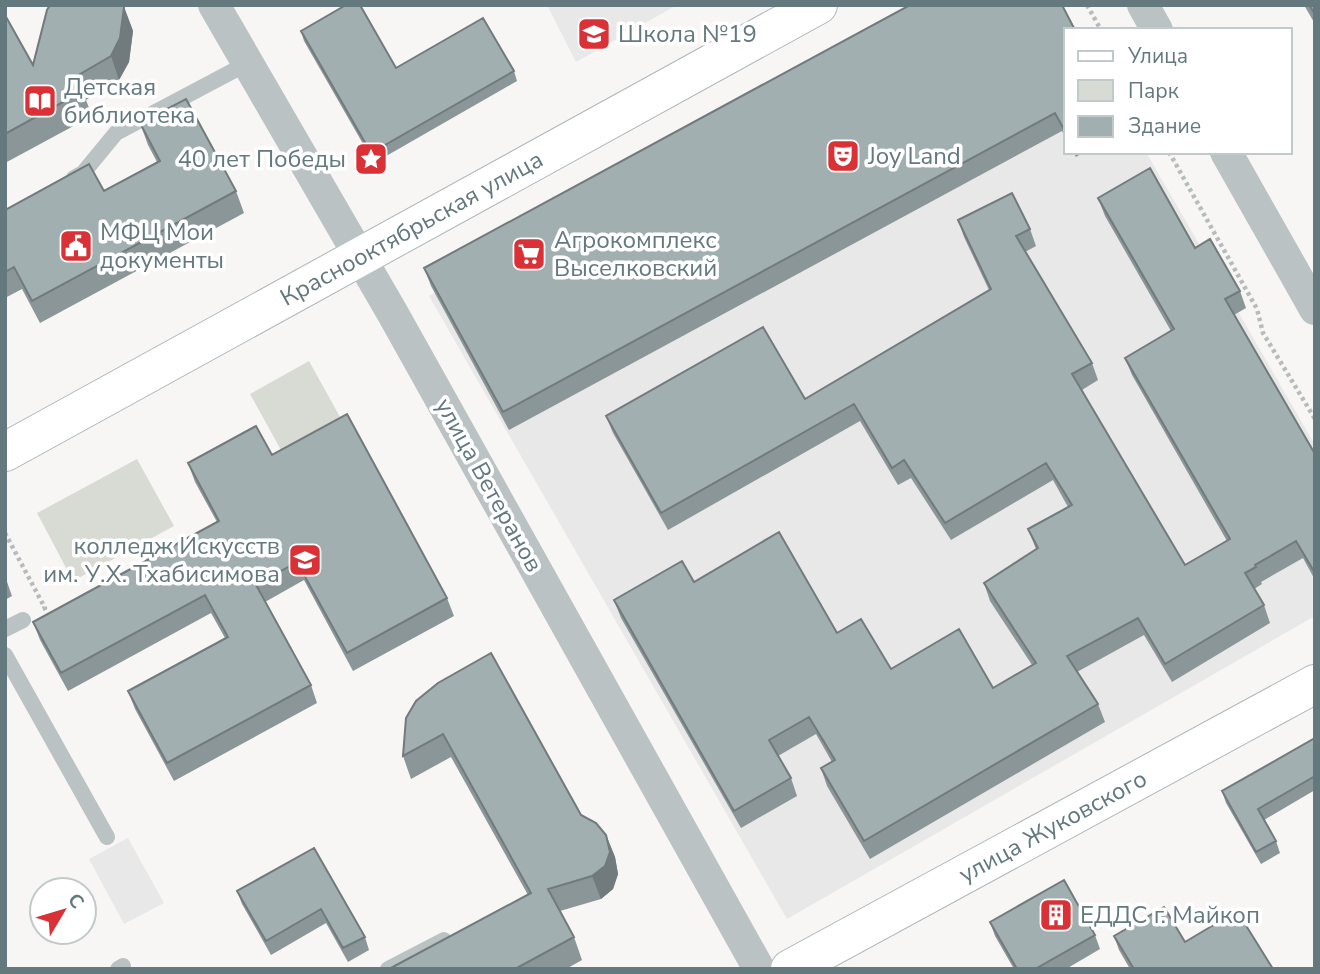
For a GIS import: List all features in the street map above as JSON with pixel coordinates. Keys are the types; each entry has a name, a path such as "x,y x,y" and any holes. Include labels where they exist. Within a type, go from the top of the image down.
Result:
{"street":[{"name":"улица Ветеранов","path":"214,5 359,257 758,969"},
{"name":"Краснооктябрьская улица","path":"5,452 818,5"},
{"path":"1143,5 1156,28"},
{"path":"1227,154 1315,309"},
{"name":"улица Жуковского","path":"790,969 1315,684"}],"lane":[{"path":"61,186 83,173 116,133 248,63"},
{"path":"5,629 23,620"},
{"path":"5,654 107,837"},
{"path":"388,969 444,940"}],"path":[{"path":"1087,5 1100,28"},
{"path":"1170,154 1257,309 1263,333 1315,419"},
{"path":"5,533 45,608 23,620"}],"shaded area":[{"name":"Школа №19","path":"547,5 677,5 576,62"},
{"path":"936,5 1061,5 1074,28 1064,28 1064,154 1147,154 1315,445 1315,616 787,919 429,296"},
{"path":"128,838 164,903 124,924 89,859"}],"green space":[{"path":"309,361 340,417 281,450 250,394"},
{"path":"137,459 174,526 73,581 37,513"}],"building":[{"path":"50,5 123,5 120,38 111,56 75,77 83,91 5,134 5,15 33,65"},
{"path":"346,5 360,5 396,68 483,18 514,71 371,153 301,31"},
{"path":"910,5 1062,5 1074,28 1064,28 1064,129 1055,113 503,412 424,268"},
{"path":"186,99 236,191 32,301 14,267 5,272 5,210 89,164 104,191 160,161 140,123"},
{"path":"1150,168 1195,248 1210,239 1240,291 1225,299 1315,454 1315,573 1296,541 1255,565 1256,567 1245,573 1264,605 1165,664 1138,618 1067,656 1098,704 864,841 821,768 835,760 809,717 769,740 791,778 734,811 614,600 682,561 694,582 779,532 837,633 861,619 891,669 959,629 993,688 1036,663 984,583 1038,548 1028,529 1072,505 1046,463 945,523 904,460 892,468 854,404 661,513 606,416 763,327 805,399 991,289 958,220 1012,193 1030,229 1016,236 1092,363 1072,374 1185,565 1230,539 1125,358 1174,329 1098,198"},
{"name":"колледж Искусств им. У.Х. Тхабисимова","path":"347,414 447,598 347,653 297,562 256,585 311,685 167,763 128,691 228,637 205,595 61,673 33,622 219,521 188,463 256,426 272,455"},
{"path":"491,653 581,815 596,823 606,835 610,852 605,866 592,876 548,889 574,937 515,969 389,969 531,893 443,734 403,756 406,718 416,701 438,683"},
{"path":"1315,738 1315,776 1258,809 1276,841 1256,852 1222,791"},
{"path":"314,848 365,937 343,948 321,909 266,941 237,891"},
{"name":"ЕДДС г. Майкоп","path":"1064,880 1095,935 1035,969 1017,969 990,922"},
{"path":"1164,907 1185,942 1237,911 1273,969 1134,969 1114,936"}],"place":[{"name":"Школа №19","path":"594,34"},
{"name":"Детская библиотека","path":"40,101"},
{"name":"Joy Land","path":"843,156"},
{"name":"40 лет Победы","path":"371,159"},
{"name":"МФЦ Мои документы","path":"76,246"},
{"name":"Агрокомплекс Выселковский","path":"529,254"},
{"name":"колледж Искусств им. У.Х. Тхабисимова","path":"305,560"},
{"name":"ЕДДС г. Майкоп","path":"1056,915"}]}
